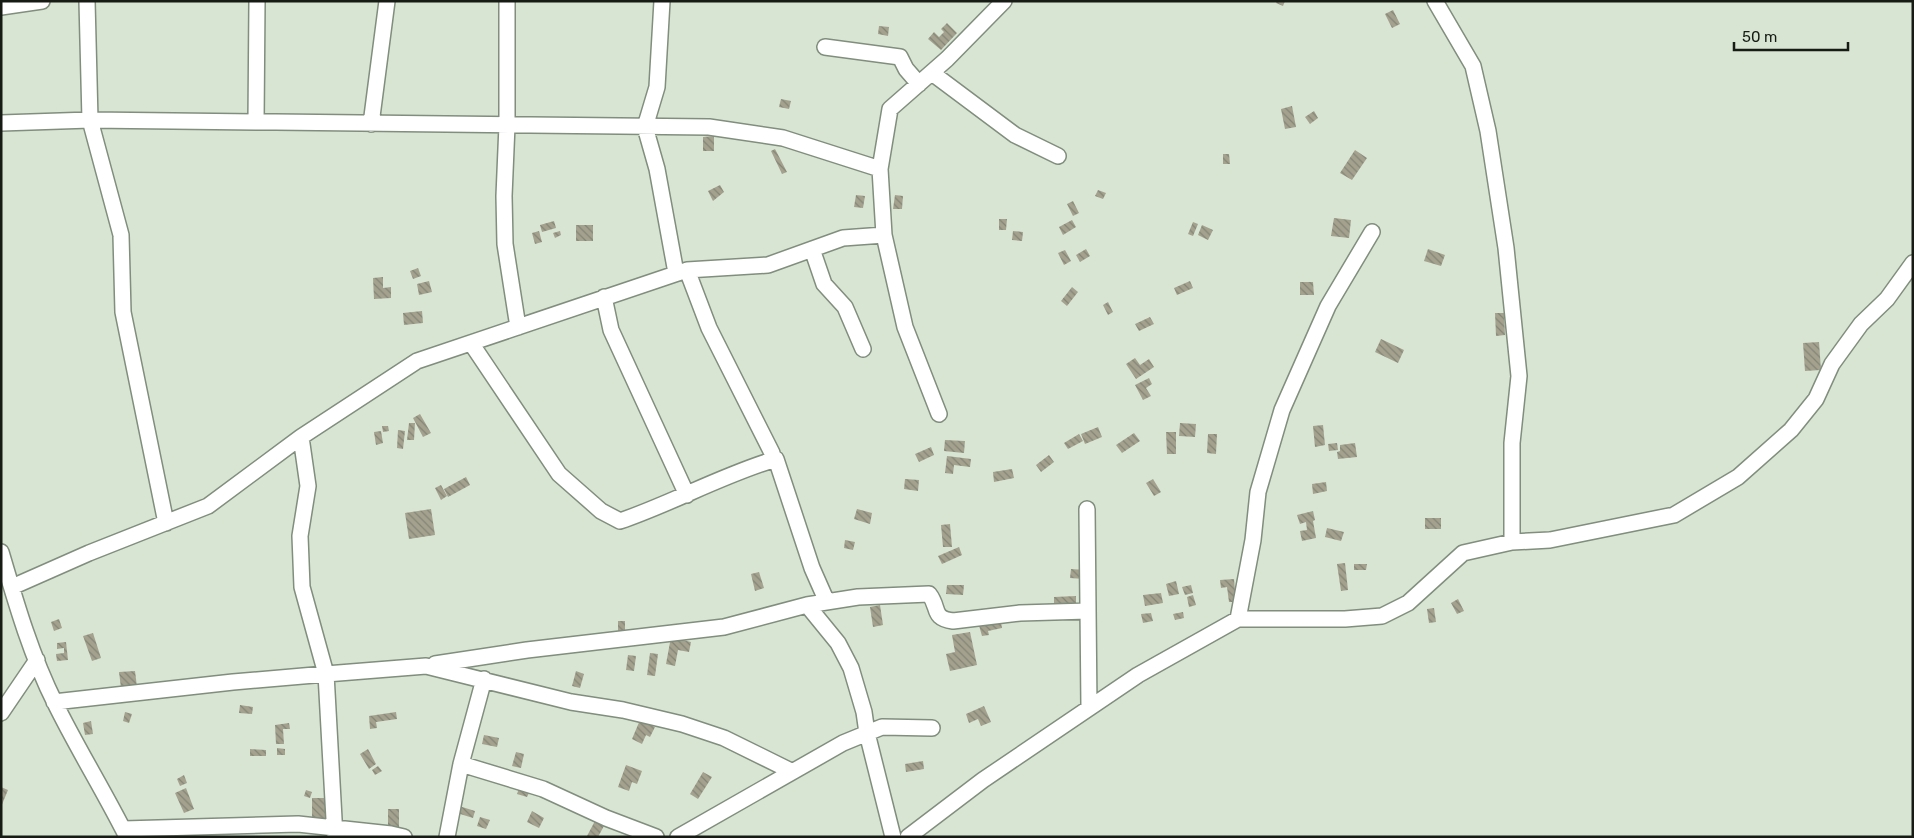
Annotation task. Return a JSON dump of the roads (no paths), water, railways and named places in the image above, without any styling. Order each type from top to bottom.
[{"type":"street","points":[[1,7],[42,1]]},
{"type":"street","points":[[87,1],[90,120],[121,235],[123,312],[166,523]]},
{"type":"street","points":[[256,122],[258,1]]},
{"type":"street","points":[[371,124],[388,1]]},
{"type":"street","points":[[507,1],[505,244],[518,327]]},
{"type":"street","points":[[662,1],[657,87],[645,127],[682,271],[772,453]]},
{"type":"street","points":[[939,414],[905,327],[884,235],[880,169],[890,109],[947,59],[1004,1]]},
{"type":"street","points":[[1435,1],[1473,66],[1488,131],[1506,248],[1519,376],[1512,443],[1512,542]]},
{"type":"street","points":[[825,47],[900,57],[906,69],[918,84]]},
{"type":"street","points":[[932,73],[1015,135],[1058,156]]},
{"type":"street","points":[[1,123],[90,120],[709,128],[783,138],[880,169]]},
{"type":"street","points":[[1238,620],[1253,540],[1258,492],[1282,410],[1328,306],[1372,232]]},
{"type":"street","points":[[12,587],[89,553],[208,506],[301,437],[417,361],[682,271],[768,264],[843,238],[884,235]]},
{"type":"street","points":[[812,249],[824,284],[845,308],[863,349]]},
{"type":"street","points":[[908,837],[983,780],[1138,675],[1238,620],[1344,619],[1382,616],[1408,603],[1463,553],[1512,542],[1550,540],[1674,515],[1738,477],[1790,430],[1816,398],[1832,364],[1861,324],[1887,299],[1913,263]]},
{"type":"street","points":[[604,297],[611,330],[687,495]]},
{"type":"street","points":[[471,343],[560,474],[601,511],[620,521],[687,495],[752,466],[776,459],[812,568],[827,602]]},
{"type":"street","points":[[301,437],[308,486],[300,536],[302,587],[326,674],[335,832]]},
{"type":"street","points":[[1087,510],[1089,708]]},
{"type":"street","points":[[1,552],[24,632],[54,702],[125,833],[298,824],[335,832],[391,834],[404,837]]},
{"type":"street","points":[[54,702],[232,682],[426,666],[527,650],[724,627],[808,605],[858,597],[929,594],[935,601],[938,616],[942,620],[953,621],[1020,613],[1088,611]]},
{"type":"street","points":[[808,605],[838,643],[851,668],[864,712],[867,733],[893,837]]},
{"type":"street","points":[[4,703],[36,660]]},
{"type":"street","points":[[426,666],[571,702],[622,710],[682,724],[724,738],[791,771]]},
{"type":"street","points":[[446,837],[460,764],[484,679]]},
{"type":"street","points":[[678,837],[843,743],[882,727],[932,728]]},
{"type":"street","points":[[460,764],[543,789],[606,818],[656,837]]}]
